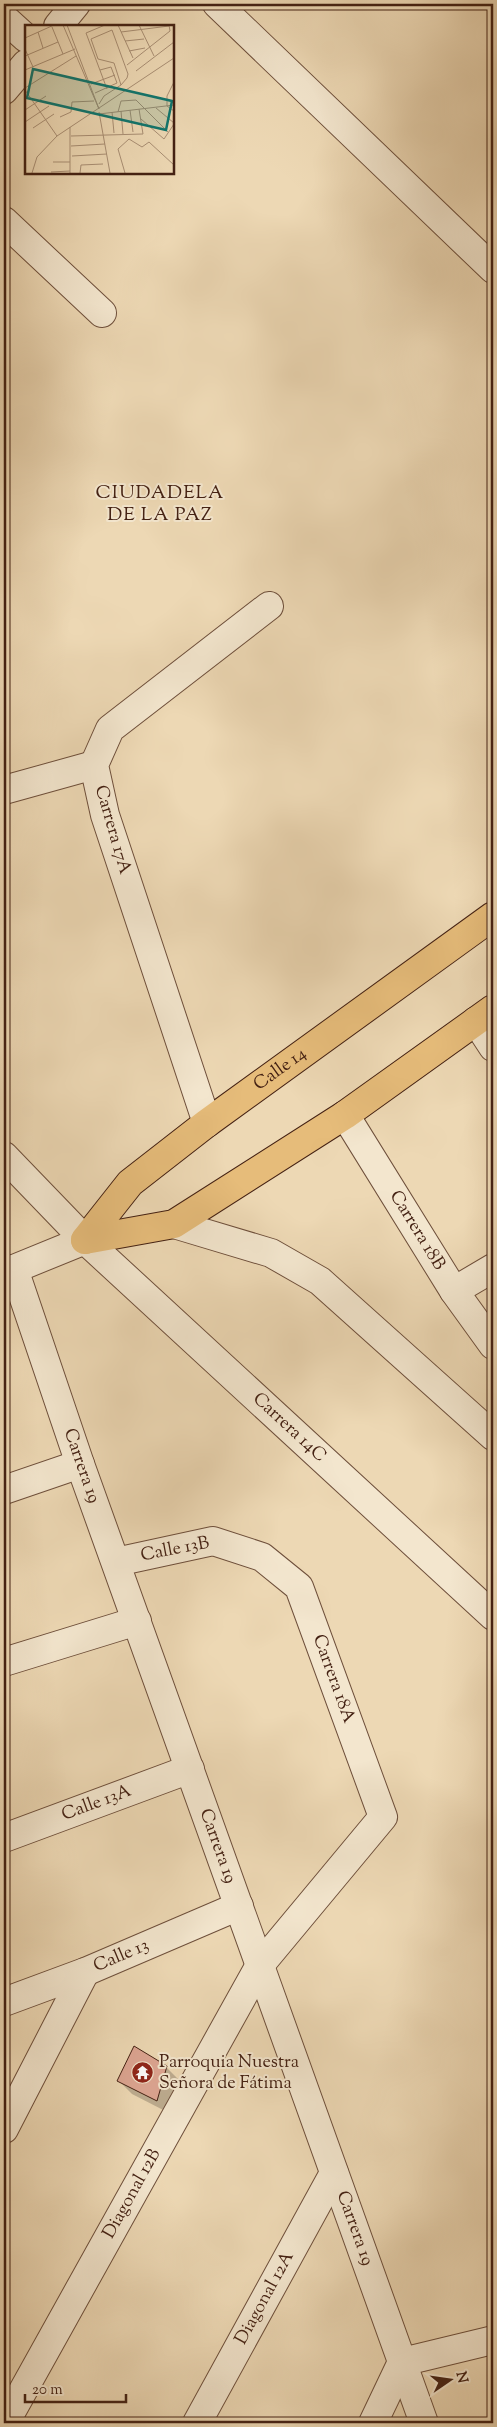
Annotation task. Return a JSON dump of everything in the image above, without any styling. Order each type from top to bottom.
[{"type":"main road","name":"Calle 14","points":[[85,1240],[130,1183],[207,1123],[493,916]]},
{"type":"main road","name":"Calle 14","points":[[85,1240],[174,1224],[345,1115],[485,1015]]},
{"type":"street","points":[[59,25],[76,4]]},
{"type":"street","points":[[218,4],[493,269]]},
{"type":"street","points":[[4,18],[25,37]]},
{"type":"street","points":[[4,90],[25,65]]},
{"type":"street","points":[[4,221],[102,313]]},
{"type":"street","name":"Carrera 17A","points":[[207,1123],[105,815],[94,765],[110,729],[269,606]]},
{"type":"street","points":[[4,790],[94,765]]},
{"type":"street","points":[[485,1015],[493,1048]]},
{"type":"street","name":"Carrera 18B","points":[[345,1115],[454,1291],[493,1344]]},
{"type":"street","name":"Carrera 14C","points":[[4,1156],[85,1240],[493,1616]]},
{"type":"street","points":[[174,1224],[271,1253],[320,1281],[493,1436]]},
{"type":"street","name":"Calle 14","points":[[9,1271],[85,1240]]},
{"type":"street","points":[[454,1291],[493,1268]]},
{"type":"street","name":"Carrera 19","points":[[9,1271],[116,1562],[424,2423]]},
{"type":"street","points":[[4,1490],[80,1464]]},
{"type":"street","name":"Calle 13B","points":[[116,1562],[214,1541],[262,1557]]},
{"type":"street","name":"Carrera 18A","points":[[260,1965],[383,1816],[299,1587],[262,1557]]},
{"type":"street","points":[[4,1662],[137,1621]]},
{"type":"street","name":"Calle 13A","points":[[4,1838],[190,1769]]},
{"type":"street","name":"Calle 13","points":[[4,2002],[85,1972],[239,1906]]},
{"type":"street","name":"Diagonal 12B","points":[[5,2423],[260,1965]]},
{"type":"street","points":[[4,2129],[85,1972]]},
{"type":"street","name":"Diagonal 12A","points":[[197,2423],[334,2173]]},
{"type":"street","points":[[373,2423],[402,2362],[493,2340]]},
{"type":"building","name":"Parroquia Nuestra Señora de Fátima","points":[[134,2046],[167,2066],[157,2101],[117,2081]]},
{"type":"place","name":"Parroquia Nuestra Señora de Fátima","points":[[143,2073]]},
{"type":"district","name":"CIUDADELA DE LA PAZ","points":[[160,504]]}]
